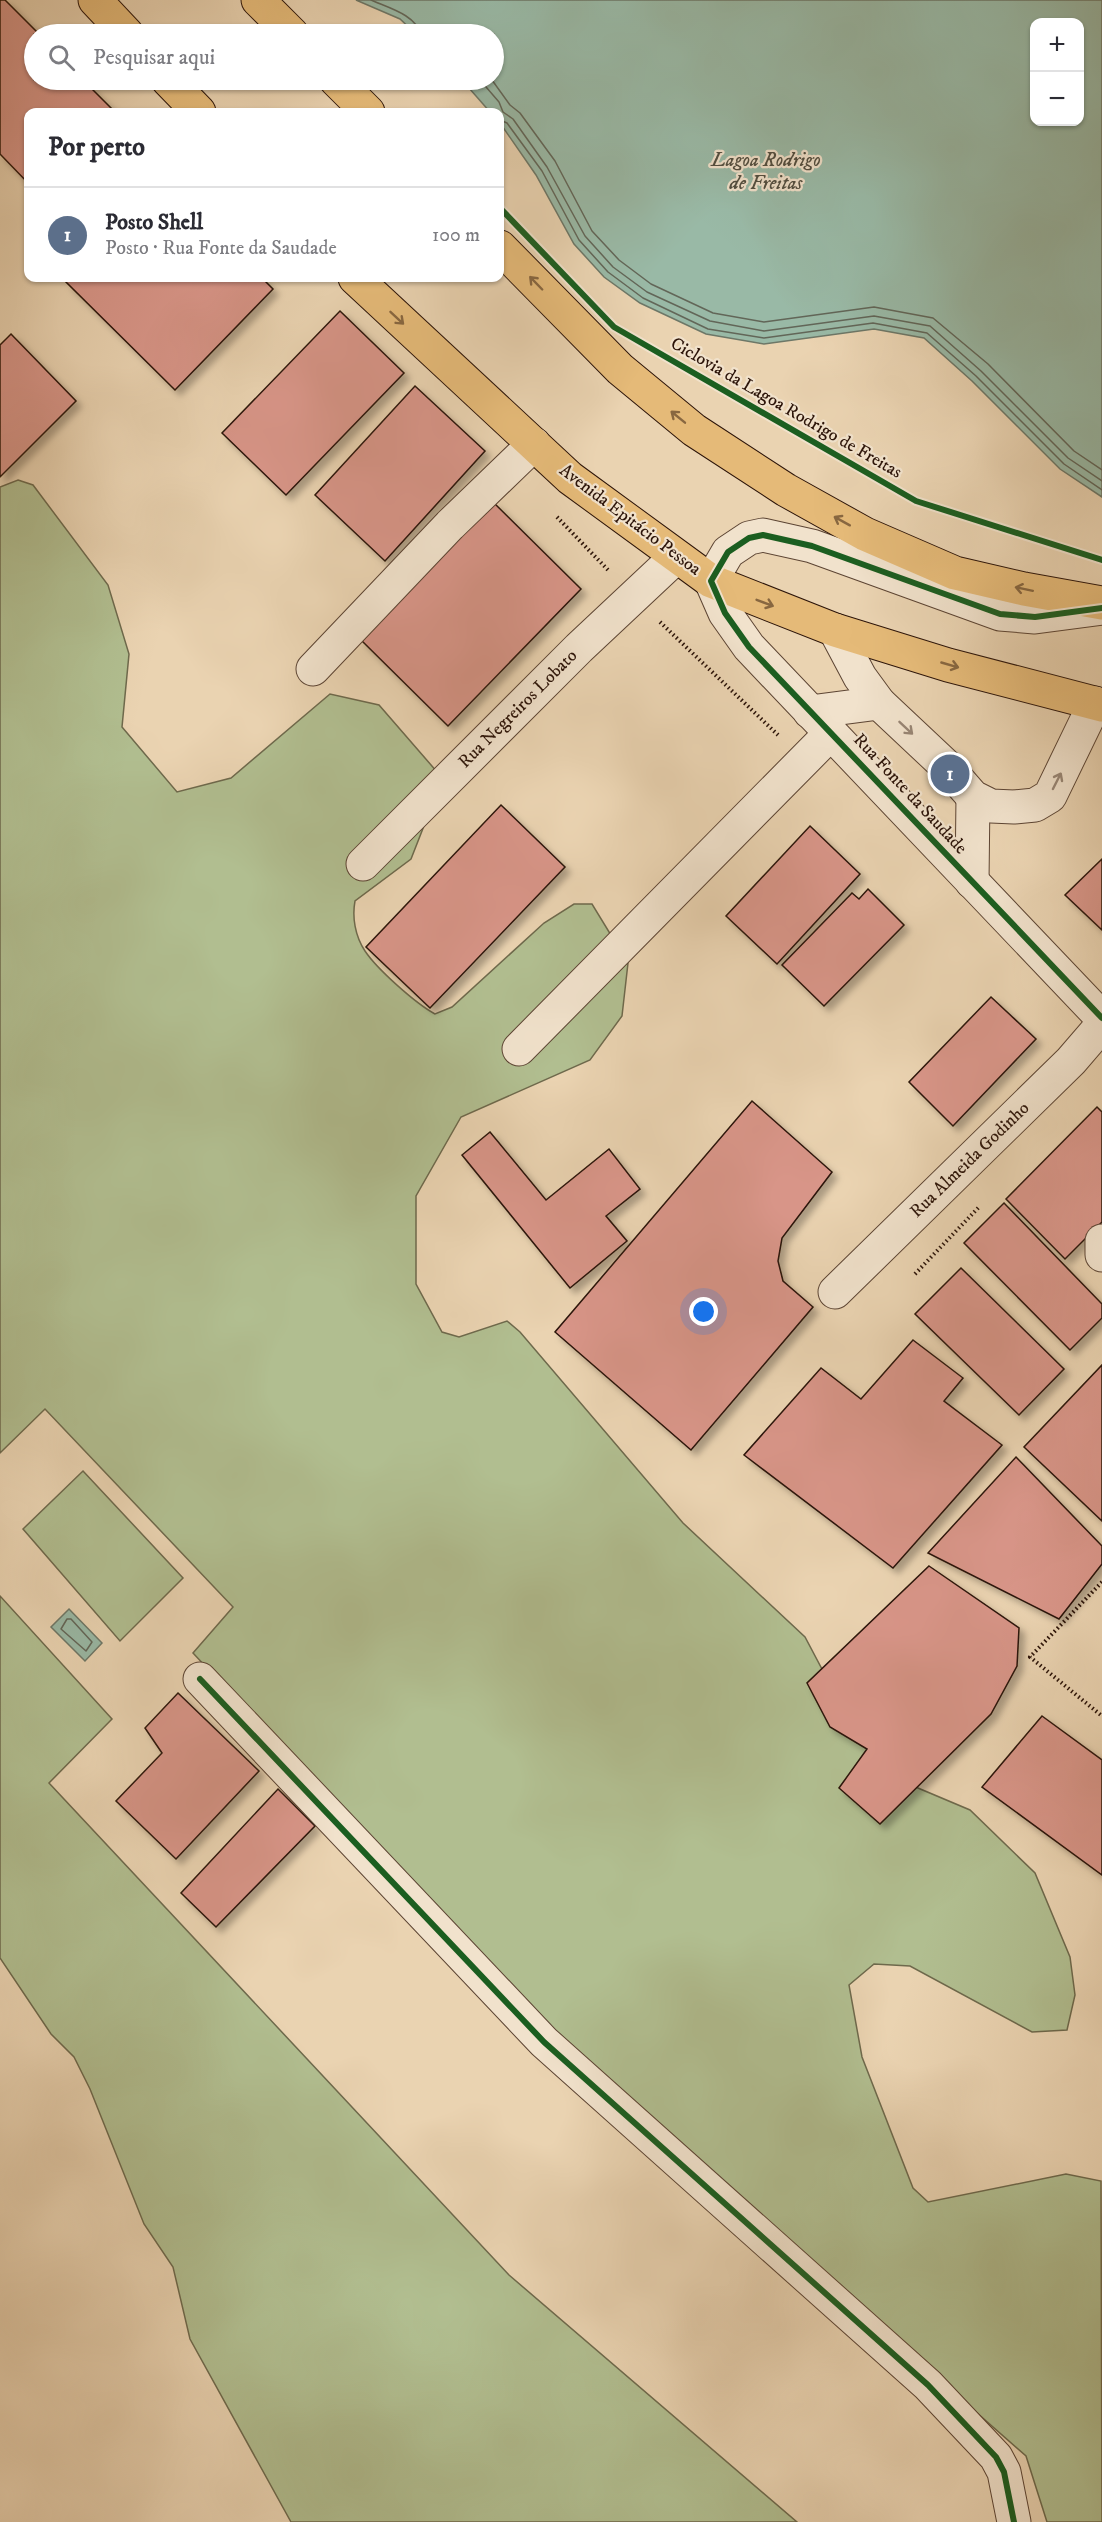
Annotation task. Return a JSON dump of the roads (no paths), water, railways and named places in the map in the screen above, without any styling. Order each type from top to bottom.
[{"type":"highway","points":[[95,0],[118,24]]},
{"type":"highway","points":[[258,0],[282,24]]},
{"type":"highway","points":[[178,90],[195,108]]},
{"type":"highway","points":[[346,90],[364,108]]},
{"type":"highway","points":[[504,250],[620,369],[694,430],[786,490],[865,534],[955,573],[1024,589],[1102,603]]},
{"type":"highway","name":"Avenida Epitácio Pessoa","points":[[359,282],[534,444],[595,497],[711,581],[835,630],[948,665],[1099,704]]},
{"type":"street","points":[[313,669],[450,525],[534,444]]},
{"type":"street","points":[[711,581],[728,552],[749,538],[763,535],[812,546],[1000,614],[1047,616],[1102,608]]},
{"type":"street","name":"Rua Negreiros Lobato","points":[[363,864],[579,648],[676,557]]},
{"type":"street","name":"Rua Fonte da Saudade","points":[[711,581],[725,613],[749,647],[1102,1018]]},
{"type":"street","points":[[835,630],[860,676],[879,703],[945,765],[974,797],[991,806],[1035,806],[1050,796],[1099,704]]},
{"type":"street","points":[[519,1049],[804,760],[821,722],[879,703]]},
{"type":"street","points":[[972,882],[974,797]]},
{"type":"street","name":"Rua Almeida Godinho","points":[[835,1292],[1071,1061],[1102,1025]]},
{"type":"street","points":[[1102,1240],[1102,1255]]},
{"type":"street","points":[[200,1679],[544,2042],[928,2385],[972,2430],[996,2457],[1004,2472],[1014,2522]]},
{"type":"water","name":"Lagoa Rodrigo de Freitas","points":[[356,0],[1102,0],[1102,497],[1060,469],[972,381],[924,338],[874,329],[764,344],[706,334],[640,303],[604,277],[574,244],[536,175],[504,129],[504,108],[486,108],[471,90],[504,90],[504,24],[405,24],[400,19]]},
{"type":"water","points":[[69,1609],[102,1643],[85,1661],[51,1627]]},
{"type":"place","name":"Posto Shell","points":[[950,774]]}]
